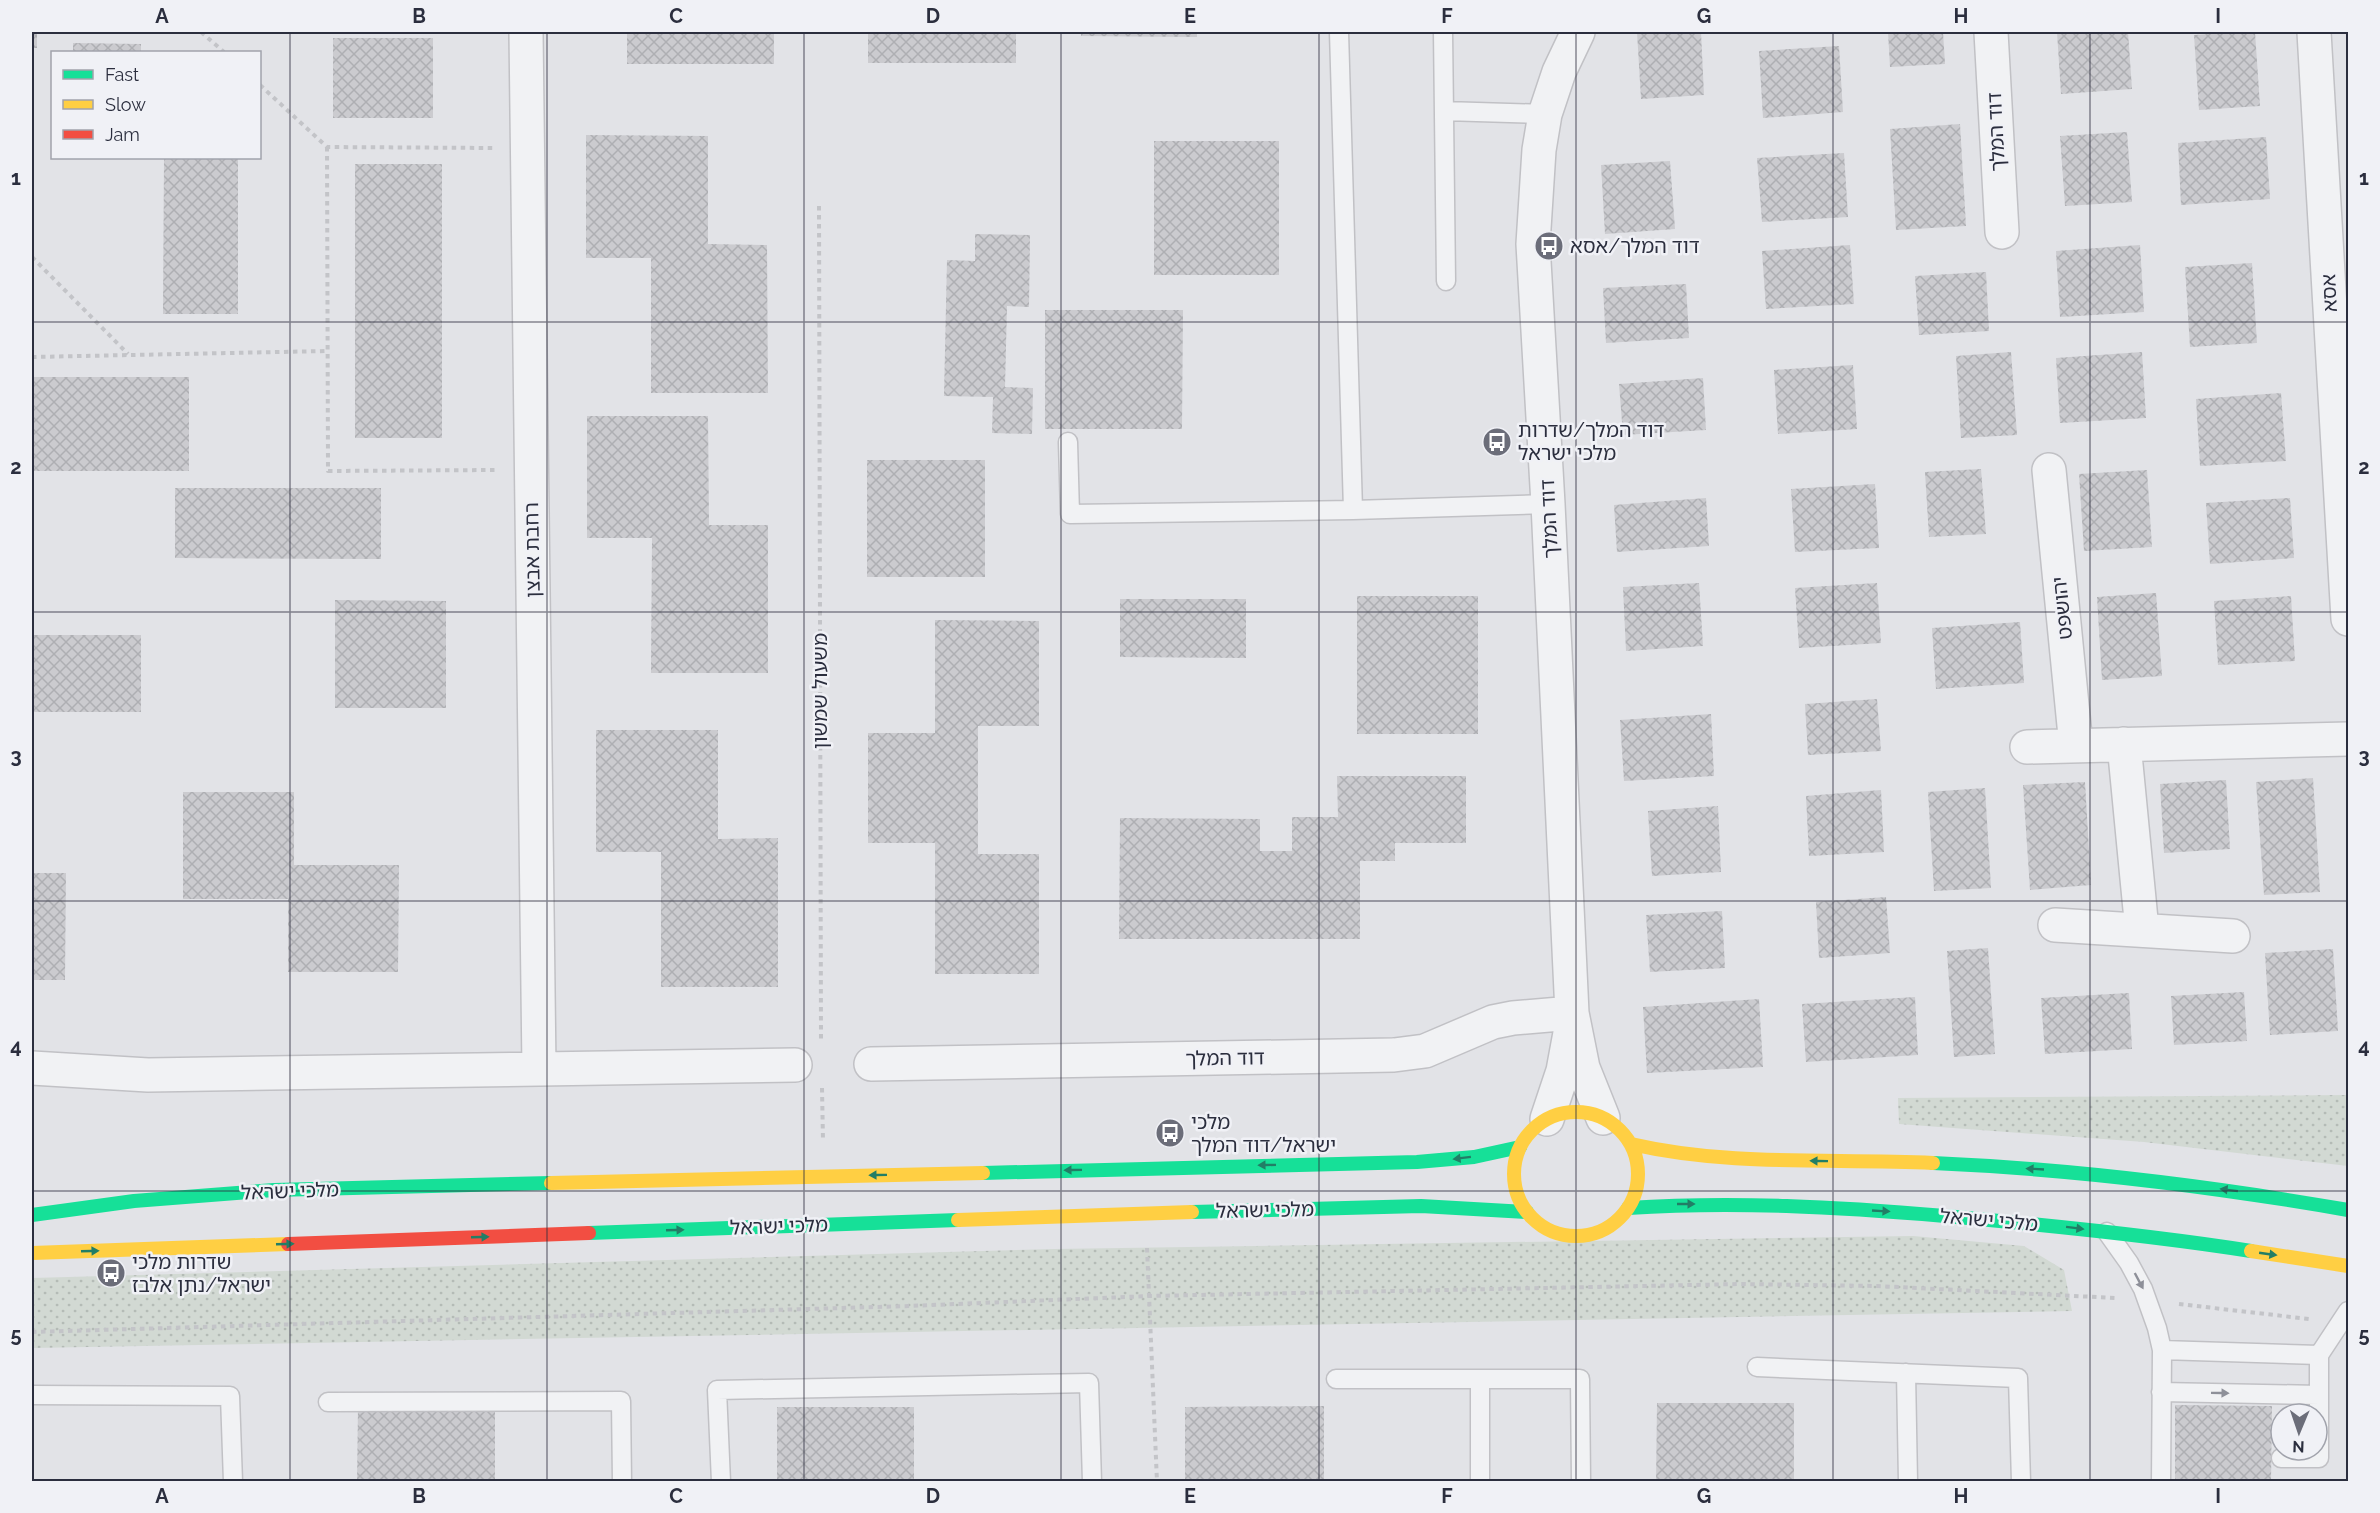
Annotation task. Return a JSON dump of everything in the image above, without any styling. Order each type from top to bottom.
[{"type":"street","name":"רחבת אבצן","points":[[526,32],[539,1069]]},
{"type":"street","name":"דוד המלך","points":[[1578,32],[1559,72],[1545,114],[1539,150],[1533,244],[1548,504],[1572,1013],[1583,1068],[1603,1118]]},
{"type":"street","name":"דוד המלך","points":[[1991,32],[2002,232]]},
{"type":"street","name":"אסא","points":[[2314,32],[2337,218],[2349,619]]},
{"type":"street","name":"יהושפט","points":[[2049,470],[2076,746]]},
{"type":"street","points":[[2027,747],[2349,739]]},
{"type":"street","points":[[2124,744],[2142,930]]},
{"type":"street","points":[[2055,925],[2233,936]]},
{"type":"street","name":"דוד המלך","points":[[871,1064],[1394,1055],[1425,1051],[1493,1022],[1572,1013]]},
{"type":"street","name":"דוד המלך","points":[[1547,1119],[1563,1071],[1572,1013]]},
{"type":"street","points":[[32,1068],[148,1076],[795,1065]]},
{"type":"street","points":[[1566,1112],[1585,1112],[1603,1118],[1619,1129],[1630,1144],[1637,1162],[1636,1190],[1628,1208],[1607,1227],[1580,1236],[1560,1234],[1542,1226],[1527,1212],[1517,1195],[1513,1166],[1520,1147],[1530,1131],[1547,1119],[1566,1112]]},
{"type":"street","points":[[1630,1144],[1669,1154],[1719,1159],[1911,1162],[2072,1171],[2256,1193],[2349,1210]]},
{"type":"street","name":"מלכי ישראל","points":[[32,1215],[134,1201],[274,1190],[1417,1162],[1474,1157],[1520,1147]]},
{"type":"street","name":"מלכי ישראל","points":[[1628,1208],[1688,1204],[1770,1205],[1888,1211],[2034,1223],[2349,1266]]},
{"type":"street","name":"מלכי ישראל","points":[[32,1253],[1146,1213],[1421,1206],[1527,1212]]},
{"type":"lane","points":[[1339,32],[1353,510]]},
{"type":"lane","points":[[1443,32],[1446,281]]},
{"type":"lane","points":[[1444,111],[1545,114]]},
{"type":"lane","points":[[1068,441],[1070,514],[1353,510],[1548,504]]},
{"type":"lane","points":[[2107,1232],[2129,1263],[2148,1300],[2162,1350],[2161,1392],[2166,1454],[2161,1482]]},
{"type":"lane","points":[[2319,1402],[2319,1355],[2344,1317]]},
{"type":"lane","points":[[2162,1350],[2319,1355]]},
{"type":"lane","points":[[1757,1367],[2018,1378],[2021,1482]]},
{"type":"lane","points":[[1906,1373],[1908,1482]]},
{"type":"lane","points":[[1336,1379],[1580,1379],[1581,1482]]},
{"type":"lane","points":[[1480,1379],[1480,1482]]},
{"type":"lane","points":[[720,1482],[717,1390],[1089,1383],[1092,1482]]},
{"type":"lane","points":[[2161,1392],[2319,1395]]},
{"type":"lane","points":[[32,1395],[230,1396],[233,1482]]},
{"type":"lane","points":[[328,1402],[621,1401],[622,1482]]},
{"type":"path","points":[[201,32],[223,51]]},
{"type":"path","points":[[261,86],[327,147],[527,149]]},
{"type":"path","points":[[327,147],[328,471],[531,470]]},
{"type":"path","name":"משעול שמשון","points":[[819,206],[821,1041]]},
{"type":"path","points":[[32,257],[129,355]]},
{"type":"path","points":[[32,357],[328,351]]},
{"type":"path","points":[[822,1087],[824,1176]]},
{"type":"path","points":[[1146,1213],[1157,1482]]},
{"type":"path","points":[[32,1332],[909,1306],[1149,1296],[1741,1284],[1889,1287],[2148,1300],[2344,1317]]},
{"type":"shaded area","points":[[2348,1095],[2348,1166],[2144,1142],[1899,1124],[1898,1098]]},
{"type":"shaded area","points":[[1913,1236],[2024,1246],[2064,1270],[2072,1311],[32,1348],[32,1278],[1054,1249]]},
{"type":"building","points":[[32,32],[37,32],[37,48],[32,48]]},
{"type":"building","points":[[627,32],[774,32],[774,64],[627,64]]},
{"type":"building","points":[[868,32],[1016,32],[1016,63],[868,63]]},
{"type":"building","points":[[1081,32],[1197,32],[1197,37],[1081,36]]},
{"type":"building","points":[[1637,32],[1701,32],[1704,95],[1641,99]]},
{"type":"building","points":[[1888,32],[1943,32],[1945,64],[1890,67]]},
{"type":"building","points":[[2057,32],[2128,32],[2132,89],[2061,94]]},
{"type":"building","points":[[2255,32],[2260,106],[2199,110],[2194,35]]},
{"type":"building","points":[[333,38],[433,38],[433,118],[333,118]]},
{"type":"building","points":[[73,43],[141,44],[141,51],[73,51]]},
{"type":"building","points":[[1839,46],[1843,112],[1763,118],[1759,51]]},
{"type":"building","points":[[1960,124],[1966,226],[1896,230],[1890,129]]},
{"type":"building","points":[[2127,132],[2132,202],[2065,206],[2060,136]]},
{"type":"building","points":[[586,135],[708,136],[708,244],[767,245],[768,393],[651,393],[651,258],[586,258]]},
{"type":"building","points":[[2266,137],[2270,199],[2181,205],[2178,143]]},
{"type":"building","points":[[1154,141],[1279,141],[1279,275],[1154,275]]},
{"type":"building","points":[[1844,153],[1848,217],[1762,222],[1757,158]]},
{"type":"building","points":[[164,159],[238,159],[238,314],[163,314]]},
{"type":"building","points":[[1670,161],[1675,229],[1605,234],[1601,165]]},
{"type":"building","points":[[355,164],[442,164],[442,438],[355,438]]},
{"type":"building","points":[[975,234],[1030,235],[1029,307],[1007,306],[1005,387],[1033,388],[1032,434],[992,433],[993,397],[944,396],[947,260],[975,261]]},
{"type":"building","points":[[1850,245],[1854,304],[1766,309],[1762,251]]},
{"type":"building","points":[[2140,245],[2144,312],[2060,317],[2056,251]]},
{"type":"building","points":[[2252,263],[2257,343],[2190,347],[2185,267]]},
{"type":"building","points":[[1986,272],[1989,331],[1919,335],[1915,276]]},
{"type":"building","points":[[1686,284],[1689,338],[1606,343],[1603,288]]},
{"type":"building","points":[[1045,310],[1183,310],[1182,429],[1045,429]]},
{"type":"building","points":[[2011,352],[2017,435],[1961,438],[1956,356]]},
{"type":"building","points":[[2142,352],[2146,418],[2060,423],[2056,358]]},
{"type":"building","points":[[1853,365],[1857,429],[1778,434],[1774,370]]},
{"type":"building","points":[[32,377],[189,377],[189,471],[32,471]]},
{"type":"building","points":[[1703,378],[1706,430],[1623,435],[1619,384]]},
{"type":"building","points":[[2281,393],[2286,461],[2200,466],[2196,399]]},
{"type":"building","points":[[587,416],[708,416],[709,525],[768,525],[768,673],[651,673],[652,538],[587,538]]},
{"type":"building","points":[[867,460],[985,460],[985,577],[867,577]]},
{"type":"building","points":[[1981,469],[1986,534],[1929,537],[1925,472]]},
{"type":"building","points":[[2147,470],[2152,547],[2084,551],[2079,474]]},
{"type":"building","points":[[1875,484],[1879,548],[1795,552],[1791,489]]},
{"type":"building","points":[[175,488],[381,488],[381,559],[175,558]]},
{"type":"building","points":[[1706,498],[1709,546],[1617,552],[1614,505]]},
{"type":"building","points":[[2290,498],[2294,558],[2210,564],[2206,503]]},
{"type":"building","points":[[1699,583],[1703,646],[1626,651],[1623,587]]},
{"type":"building","points":[[1877,583],[1881,643],[1799,648],[1795,588]]},
{"type":"building","points":[[2156,593],[2162,676],[2102,680],[2097,597]]},
{"type":"building","points":[[1357,596],[1478,596],[1478,734],[1357,734]]},
{"type":"building","points":[[2291,596],[2295,661],[2218,665],[2214,601]]},
{"type":"building","points":[[1120,599],[1246,599],[1246,658],[1120,657]]},
{"type":"building","points":[[335,600],[446,601],[446,708],[335,708]]},
{"type":"building","points":[[935,620],[1039,621],[1039,726],[978,726],[978,854],[1039,854],[1039,974],[935,974],[935,843],[868,843],[868,733],[935,733]]},
{"type":"building","points":[[2020,622],[2024,683],[1936,689],[1932,628]]},
{"type":"building","points":[[32,635],[141,635],[141,712],[32,712]]},
{"type":"building","points":[[1877,699],[1881,751],[1808,755],[1805,704]]},
{"type":"building","points":[[1711,714],[1714,776],[1624,781],[1620,720]]},
{"type":"building","points":[[596,730],[718,730],[718,839],[778,838],[778,987],[661,987],[661,852],[596,852]]},
{"type":"building","points":[[1337,776],[1466,776],[1466,843],[1395,843],[1395,861],[1360,861],[1360,939],[1119,939],[1120,818],[1260,819],[1260,851],[1292,851],[1292,817],[1338,817]]},
{"type":"building","points":[[2313,778],[2320,892],[2264,895],[2256,782]]},
{"type":"building","points":[[2226,780],[2230,849],[2164,853],[2160,784]]},
{"type":"building","points":[[2085,782],[2091,885],[2030,890],[2023,785]]},
{"type":"building","points":[[1985,788],[1991,888],[1934,891],[1928,792]]},
{"type":"building","points":[[1881,790],[1884,852],[1809,856],[1806,796]]},
{"type":"building","points":[[183,792],[294,792],[294,865],[399,865],[398,972],[288,972],[288,899],[183,899]]},
{"type":"building","points":[[1718,806],[1721,872],[1652,876],[1648,811]]},
{"type":"building","points":[[32,873],[66,873],[65,980],[32,980]]},
{"type":"building","points":[[1886,897],[1890,953],[1819,958],[1816,902]]},
{"type":"building","points":[[1722,911],[1725,968],[1650,972],[1646,915]]},
{"type":"building","points":[[1988,948],[1995,1054],[1954,1057],[1947,951]]},
{"type":"building","points":[[2333,949],[2338,1031],[2270,1035],[2265,953]]},
{"type":"building","points":[[2244,992],[2247,1041],[2174,1045],[2171,996]]},
{"type":"building","points":[[2129,993],[2132,1049],[2045,1054],[2041,998]]},
{"type":"building","points":[[1915,997],[1918,1055],[1806,1062],[1802,1004]]},
{"type":"building","points":[[1759,999],[1763,1067],[1647,1073],[1643,1007]]},
{"type":"building","points":[[1657,1403],[1794,1403],[1794,1482],[1656,1482]]},
{"type":"building","points":[[2175,1405],[2269,1406],[2271,1482],[2175,1482]]},
{"type":"building","points":[[358,1406],[495,1407],[495,1482],[357,1482]]},
{"type":"building","points":[[1324,1406],[1324,1482],[1185,1482],[1185,1407]]},
{"type":"building","points":[[777,1407],[914,1407],[914,1482],[777,1482]]},
{"type":"traffic: fast","points":[[983,1173],[1417,1162],[1474,1157],[1520,1147]]},
{"type":"traffic: fast","points":[[1933,1163],[2141,1180],[2244,1193],[2348,1210]]},
{"type":"traffic: fast","points":[[32,1215],[134,1201],[274,1190],[551,1183]]},
{"type":"traffic: fast","points":[[1628,1208],[1747,1205],[1866,1210],[2098,1231],[2251,1251]]},
{"type":"traffic: fast","points":[[1192,1212],[1421,1206],[1527,1212]]},
{"type":"traffic: fast","points":[[589,1233],[958,1220]]},
{"type":"traffic: slow","points":[[1576,1112],[1600,1117],[1611,1122],[1620,1130],[1628,1139],[1633,1150],[1638,1174],[1633,1198],[1628,1209],[1620,1218],[1611,1226],[1600,1231],[1576,1236],[1552,1231],[1541,1226],[1532,1218],[1524,1209],[1519,1198],[1514,1174],[1519,1150],[1524,1139],[1532,1130],[1541,1122],[1552,1117],[1576,1112]]},
{"type":"traffic: slow","points":[[1631,1144],[1706,1156],[1744,1159],[1933,1163]]},
{"type":"traffic: slow","points":[[551,1183],[983,1173]]},
{"type":"traffic: slow","points":[[958,1220],[1192,1212]]},
{"type":"traffic: slow","points":[[32,1253],[288,1244]]},
{"type":"traffic: slow","points":[[2251,1251],[2348,1266]]},
{"type":"traffic: jam","points":[[288,1244],[589,1233]]},
{"type":"place","name":"דוד המלך/אסא","points":[[1549,246]]},
{"type":"place","name":"דוד המלך/שדרות מלכי ישראל","points":[[1497,442]]},
{"type":"place","name":"מלכי ישראל/דוד המלך","points":[[1170,1133]]},
{"type":"place","name":"שדרות מלכי ישראל/נתן אלבז","points":[[111,1273]]}]
